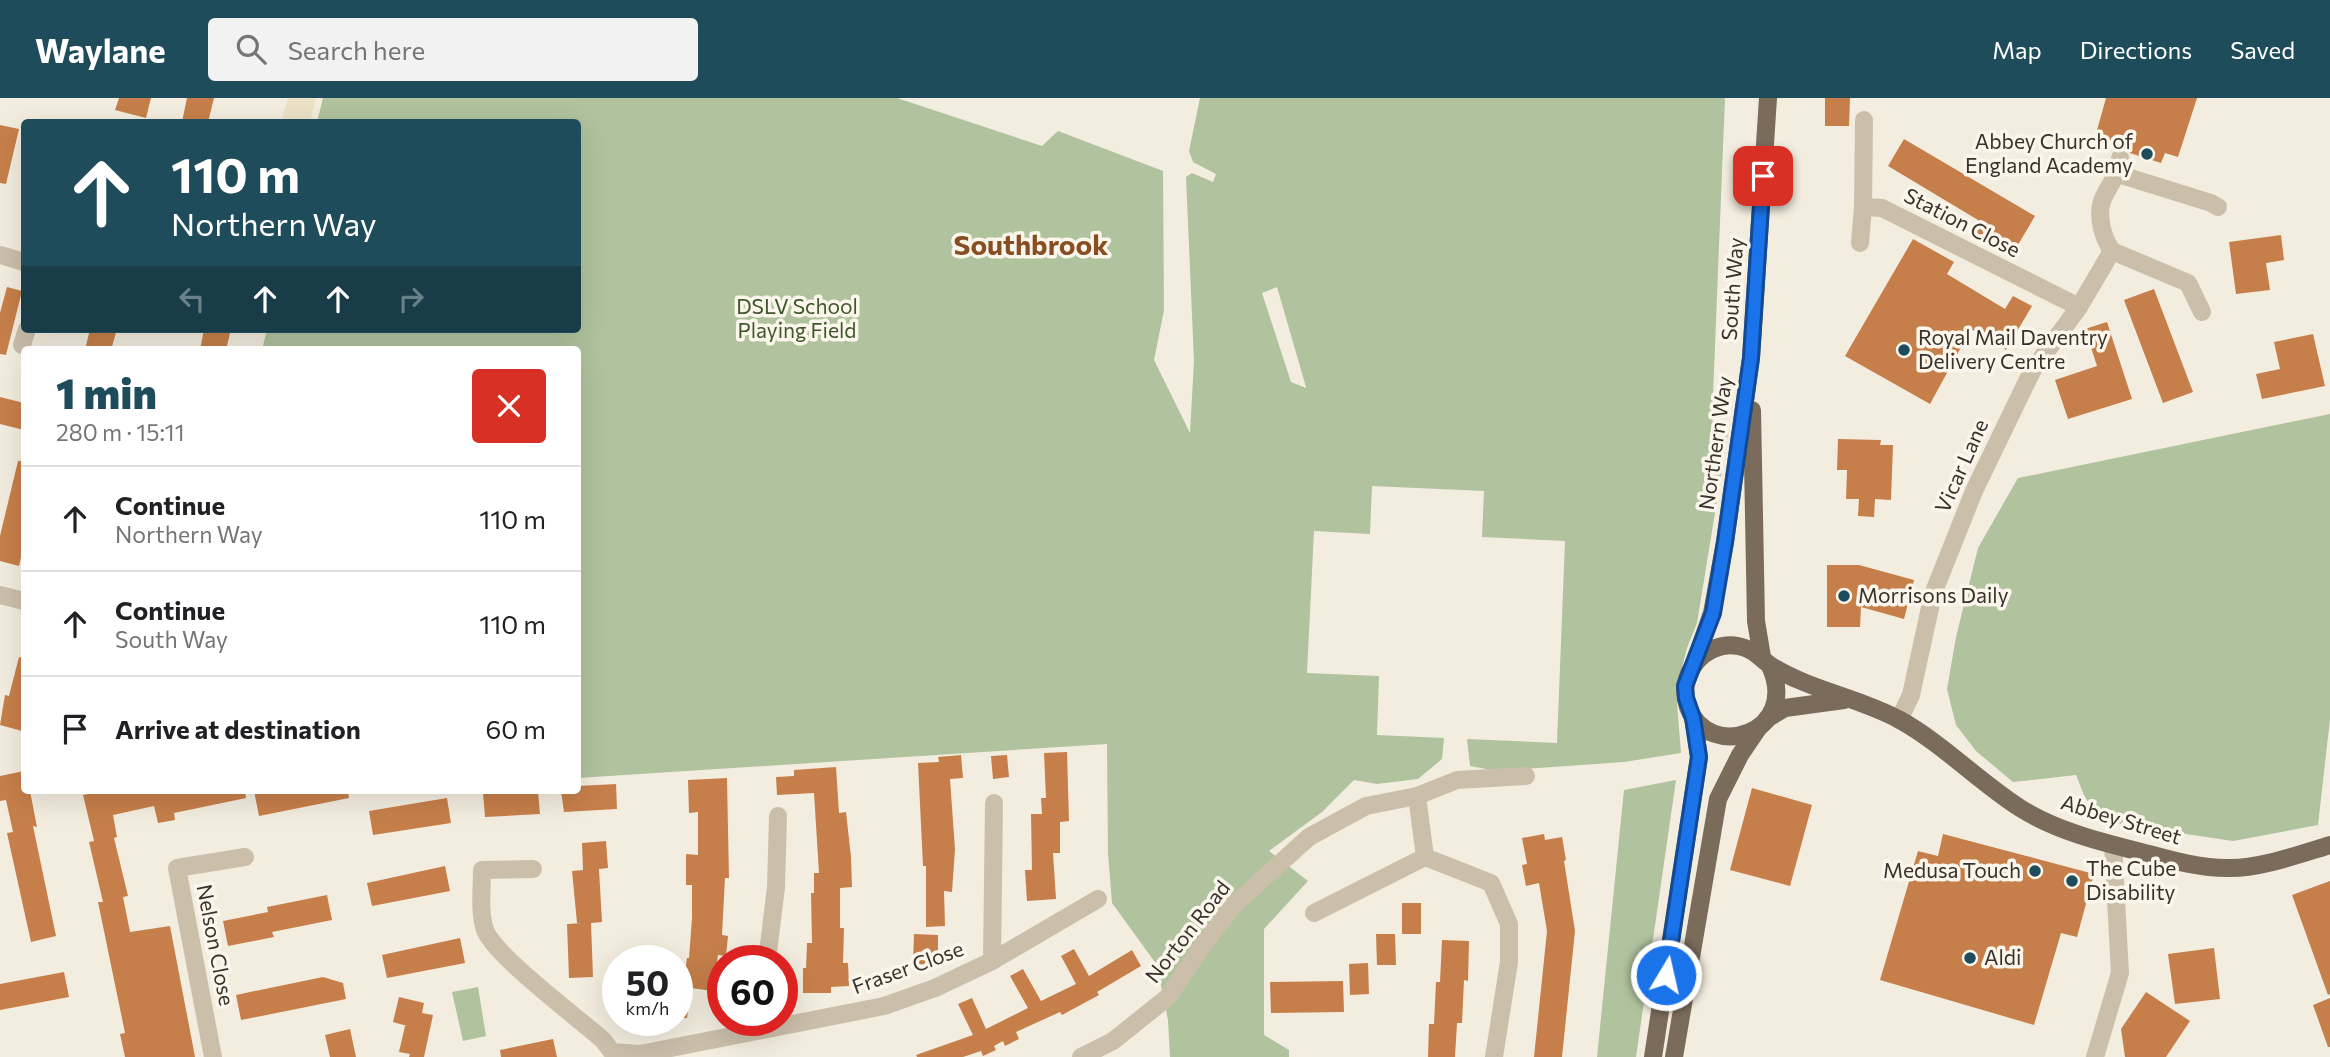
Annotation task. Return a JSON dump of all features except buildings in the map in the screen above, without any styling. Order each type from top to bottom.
[{"type":"main road","name":"South Way","points":[[1751,358],[1768,98]]},
{"type":"main road","name":"Northern Way","points":[[1751,358],[1756,621],[1766,661]]},
{"type":"main road","name":"Northern Way","points":[[1695,662],[1713,613],[1751,358]]},
{"type":"main road","points":[[1653,1057],[1699,757],[1685,686],[1695,662],[1705,653],[1718,646],[1735,645],[1750,649],[1766,661],[1776,679],[1777,695],[1773,710],[1740,755],[1718,799],[1674,1057]]},
{"type":"main road","name":"Abbey Street","points":[[1766,661],[1848,700],[1869,705],[1899,720],[1933,741],[1965,769],[2021,809],[2052,824],[2113,845],[2190,864],[2229,869],[2284,859],[2330,845]]},
{"type":"main road","name":"Abbey Street","points":[[1763,723],[1785,708],[1848,700]]},
{"type":"main road","points":[[1693,718],[1704,728],[1719,735],[1733,737],[1747,734],[1763,723]]},
{"type":"street","points":[[1860,243],[1864,120]]},
{"type":"street","points":[[2202,312],[2188,283],[2112,251],[2103,239],[2101,203],[2119,166],[2218,207]]},
{"type":"street","name":"Station Close","points":[[1863,207],[1882,208],[2079,307]]},
{"type":"street","name":"Vicar Lane","points":[[1899,720],[1911,695],[1933,594],[1974,491],[2032,371],[2079,307],[2112,251]]},
{"type":"street","points":[[0,255],[21,261]]},
{"type":"street","points":[[0,595],[21,600]]},
{"type":"street","name":"Norton Road","points":[[1080,1057],[1112,1041],[1168,997],[1234,905],[1310,836],[1366,806],[1417,796],[1457,780],[1526,776]]},
{"type":"street","points":[[1417,796],[1425,857]]},
{"type":"street","name":"Fraser Close","points":[[992,961],[995,803]]},
{"type":"street","points":[[769,945],[776,887],[778,816]]},
{"type":"street","points":[[2095,1057],[2120,973],[2113,845]]},
{"type":"street","name":"Nelson Close","points":[[213,1057],[177,867],[245,857]]},
{"type":"street","points":[[1314,913],[1425,857],[1491,883],[1509,924],[1509,962],[1494,1057]]},
{"type":"street","name":"Fraser Close","points":[[533,869],[482,870],[482,914],[486,931],[502,953],[603,1040],[612,1055],[640,1054],[715,1036]]},
{"type":"street","name":"Fraser Close","points":[[798,1020],[884,1006],[935,988],[992,961],[1098,899]]},
{"type":"green space","name":"DSLV School Playing Field","points":[[323,98],[897,98],[1042,146],[1058,131],[1163,171],[1164,310],[1154,360],[1190,433],[1194,361],[1186,177],[1192,173],[1213,182],[1216,174],[1193,162],[1189,151],[1200,98],[1725,98],[1712,420],[1728,433],[1697,623],[1687,648],[1676,691],[1681,753],[1624,762],[1497,771],[1470,766],[1467,739],[1557,743],[1565,541],[1482,537],[1484,491],[1372,486],[1370,534],[1314,531],[1307,673],[1379,676],[1377,735],[1444,738],[1442,759],[1418,779],[1377,784],[1354,780],[1322,812],[1269,851],[1308,881],[1264,929],[1264,1035],[1289,1050],[1289,1057],[1170,1057],[1168,1020],[1157,965],[1112,903],[1108,853],[1107,744],[581,778],[581,346],[263,346],[266,333],[581,333],[581,119],[318,119]],"holes":[[[1277,287],[1306,388],[1291,382],[1262,293]]]},
{"type":"green space","points":[[2330,414],[2330,719],[2318,825],[2233,841],[2099,821],[2076,775],[2013,782],[1976,751],[1956,725],[1947,689],[1956,637],[1978,548],[2018,478]]},
{"type":"green space","points":[[1676,780],[1636,1057],[1597,1057],[1624,790]]},
{"type":"green space","points":[[478,987],[486,1036],[463,1041],[452,992]]},
{"type":"shaded area","points":[[288,98],[316,98],[311,119],[282,119]]},
{"type":"place","name":"Abbey Church of England Academy","points":[[2147,154]]},
{"type":"place","name":"Royal Mail Daventry Delivery Centre","points":[[1904,350]]},
{"type":"place","name":"Morrisons Daily","points":[[1844,596]]},
{"type":"place","name":"Medusa Touch","points":[[2035,871]]},
{"type":"place","name":"The Cube Disability","points":[[2072,881]]},
{"type":"place","name":"Aldi","points":[[1970,958]]},
{"type":"district","name":"Southbrook","points":[[1031,245]]},
{"type":"route","points":[[1666,975],[1699,757],[1685,686],[1713,613],[1725,542],[1751,358],[1763,176]]}]
